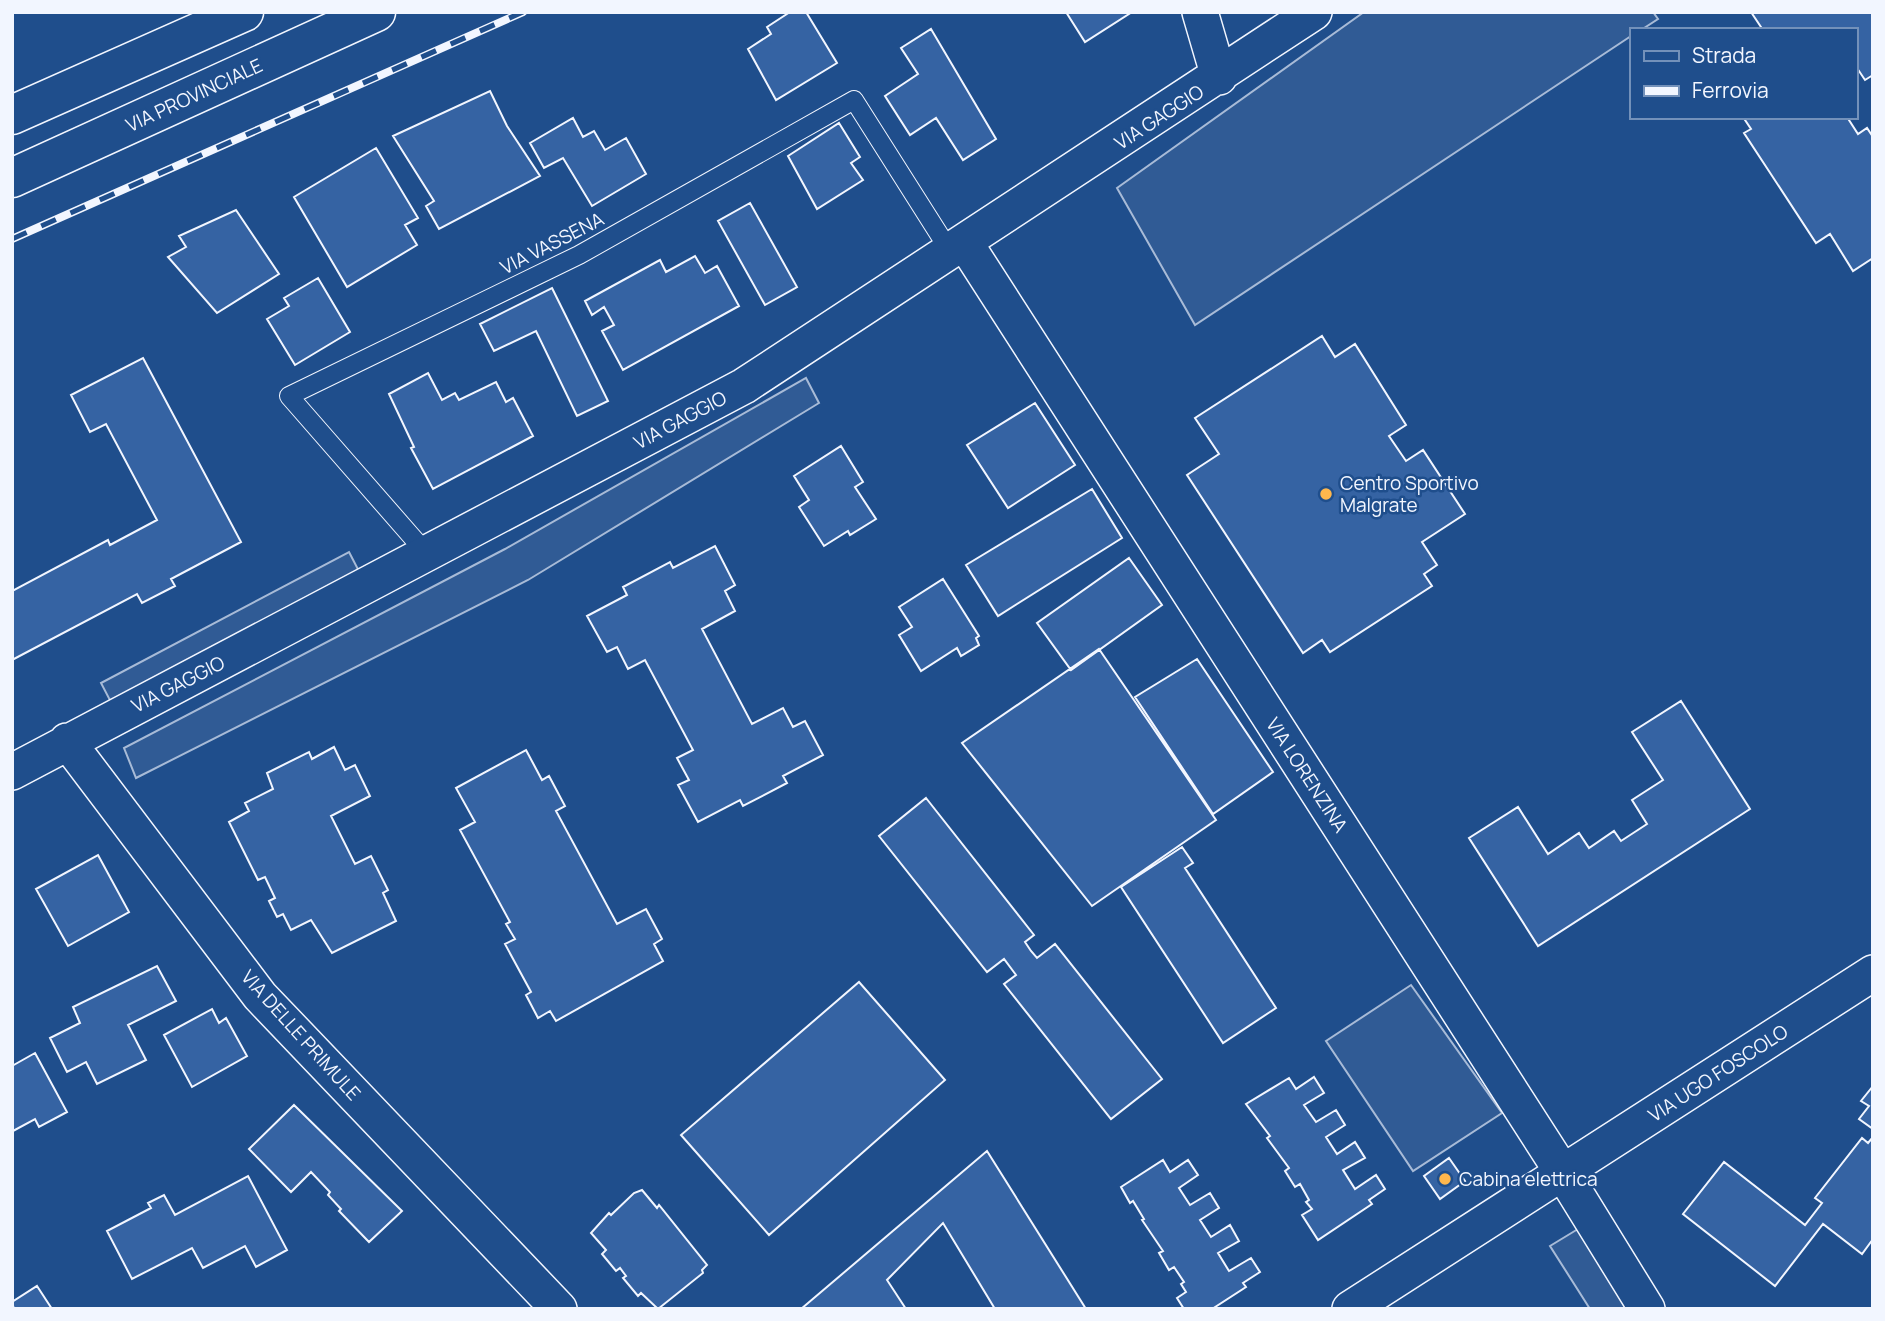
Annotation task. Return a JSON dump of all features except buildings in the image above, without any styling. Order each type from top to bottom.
[{"type":"main road","points":[[12,116],[244,12]]},
{"type":"main road","name":"VIA PROVINCIALE","points":[[12,178],[376,12]]},
{"type":"street","points":[[1200,12],[1219,78]]},
{"type":"street","name":"VIA GAGGIO","points":[[12,772],[744,386],[1219,78],[1314,12]]},
{"type":"street","name":"VIA LORENZINA","points":[[958,248],[1563,1173],[1647,1309]]},
{"type":"street","name":"VIA DELLE PRIMULE","points":[[67,741],[260,996],[559,1309]]},
{"type":"street","name":"VIA UGO FOSCOLO","points":[[1349,1309],[1873,973]]},
{"type":"lane","name":"VIA VASSENA","points":[[427,554],[289,396],[579,254],[854,100],[958,248]]},
{"type":"shaded area","points":[[1364,12],[1653,12],[1658,19],[1644,28],[1630,28],[1630,37],[1195,325],[1117,188]]},
{"type":"shaded area","points":[[806,378],[819,403],[528,580],[136,778],[124,748],[505,549]]},
{"type":"shaded area","points":[[349,552],[362,577],[114,708],[101,683]]},
{"type":"shaded area","points":[[1411,985],[1502,1113],[1413,1171],[1326,1041]]},
{"type":"shaded area","points":[[1578,1229],[1629,1309],[1590,1309],[1550,1246]]},
{"type":"railway","points":[[12,239],[523,12]]},
{"type":"place","name":"Centro Sportivo Malgrate","points":[[1326,494]]},
{"type":"place","name":"Cabina elettrica","points":[[1445,1179]]}]
